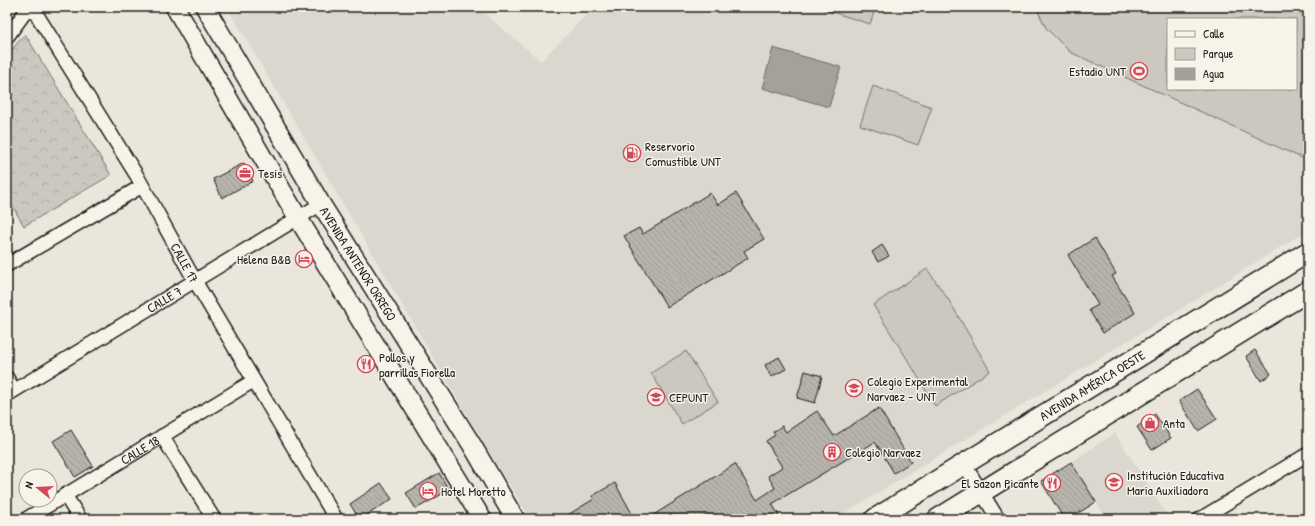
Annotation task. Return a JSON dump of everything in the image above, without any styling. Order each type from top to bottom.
[{"type":"main road","name":"AVENIDA AMÉRICA OESTE","points":[[875,519],[1308,252]]},
{"type":"main road","points":[[938,519],[1308,291]]},
{"type":"street","points":[[7,36],[29,7]]},
{"type":"street","name":"CALLE 17","points":[[32,7],[142,186],[253,381],[336,519]]},
{"type":"street","name":"AVENIDA ANTENOR ORREGO","points":[[175,7],[298,218],[482,519]]},
{"type":"street","name":"AVENIDA ANTENOR ORREGO","points":[[204,7],[321,204],[516,519]]},
{"type":"street","points":[[7,265],[142,186]]},
{"type":"street","name":"CALLE 7","points":[[11,392],[321,204]]},
{"type":"street","points":[[7,378],[11,392]]},
{"type":"street","name":"CALLE 18","points":[[26,519],[253,381]]},
{"type":"street","points":[[162,436],[214,519]]},
{"type":"street","points":[[1200,519],[1308,454]]},
{"type":"street","points":[[964,464],[998,519]]},
{"type":"street","points":[[65,495],[80,519]]},
{"type":"shaded area","points":[[227,7],[477,7],[541,61],[594,7],[1308,7],[1308,230],[835,519],[531,519],[492,457]]},
{"type":"shaded area","name":"Institución Educativa Maria Auxiliadora","points":[[1115,433],[1167,515],[1161,519],[1107,519],[1071,462]]},
{"type":"green space","points":[[816,7],[876,7],[870,24]]},
{"type":"green space","name":"Estadio UNT","points":[[1036,7],[1308,7],[1308,159],[1304,159],[1070,52],[1046,28]]},
{"type":"green space","points":[[25,34],[111,175],[24,226],[7,197],[7,55]]},
{"type":"green space","points":[[873,86],[932,107],[918,145],[860,125]]},
{"type":"green space","points":[[927,269],[950,302],[990,371],[935,406],[873,305]]},
{"type":"green space","points":[[686,351],[718,402],[682,424],[651,373]]},
{"type":"water","points":[[773,48],[841,67],[829,107],[762,88]]},
{"type":"building","points":[[244,163],[253,181],[222,198],[213,179]]},
{"type":"building","points":[[710,193],[718,205],[736,193],[764,239],[744,251],[748,258],[667,307],[624,236],[639,228],[643,234]]},
{"type":"building","points":[[1095,238],[1116,274],[1112,276],[1135,313],[1103,333],[1089,310],[1098,305],[1068,255]]},
{"type":"building","points":[[882,245],[889,256],[878,262],[872,252]]},
{"type":"building","points":[[1255,350],[1271,374],[1261,381],[1246,356]]},
{"type":"building","points":[[779,357],[786,369],[771,377],[765,365]]},
{"type":"building","points":[[805,371],[822,376],[815,403],[797,398]]},
{"type":"building","points":[[1197,389],[1217,419],[1198,431],[1179,401]]},
{"type":"building","points":[[879,408],[911,462],[894,473],[875,442],[772,504],[779,515],[773,519],[647,519],[735,464],[757,500],[775,488],[768,476],[782,467],[766,441],[775,435],[773,432],[782,426],[786,432],[817,411],[834,436]]},
{"type":"building","points":[[1155,414],[1171,438],[1152,450],[1137,427]]},
{"type":"building","points":[[71,430],[93,466],[75,477],[53,441]]},
{"type":"building","points":[[1071,462],[1096,502],[1069,519],[1064,519],[1041,481]]},
{"type":"building","name":"Hotel Moretto","points":[[439,473],[449,490],[416,509],[406,493]]},
{"type":"building","points":[[381,483],[392,499],[359,519],[350,504]]},
{"type":"building","points":[[615,483],[635,519],[561,519],[594,499],[592,496]]},
{"type":"place","name":"Estadio UNT","points":[[1139,71]]},
{"type":"place","name":"Reservorio Comustible UNT","points":[[632,153]]},
{"type":"place","name":"Tesis","points":[[245,173]]},
{"type":"place","name":"Helena B&B","points":[[304,259]]},
{"type":"place","name":"Pollos y parrillas Fiorella","points":[[366,364]]},
{"type":"place","name":"Colegio Experimental Narvaez - UNT","points":[[854,388]]},
{"type":"place","name":"CEPUNT","points":[[656,397]]},
{"type":"place","name":"Anta","points":[[1150,423]]},
{"type":"place","name":"Colegio Narvaez","points":[[832,452]]},
{"type":"place","name":"Institución Educativa Maria Auxiliadora","points":[[1114,482]]},
{"type":"place","name":"El Sazon Picante","points":[[1052,483]]},
{"type":"place","name":"Hotel Moretto","points":[[428,491]]}]
